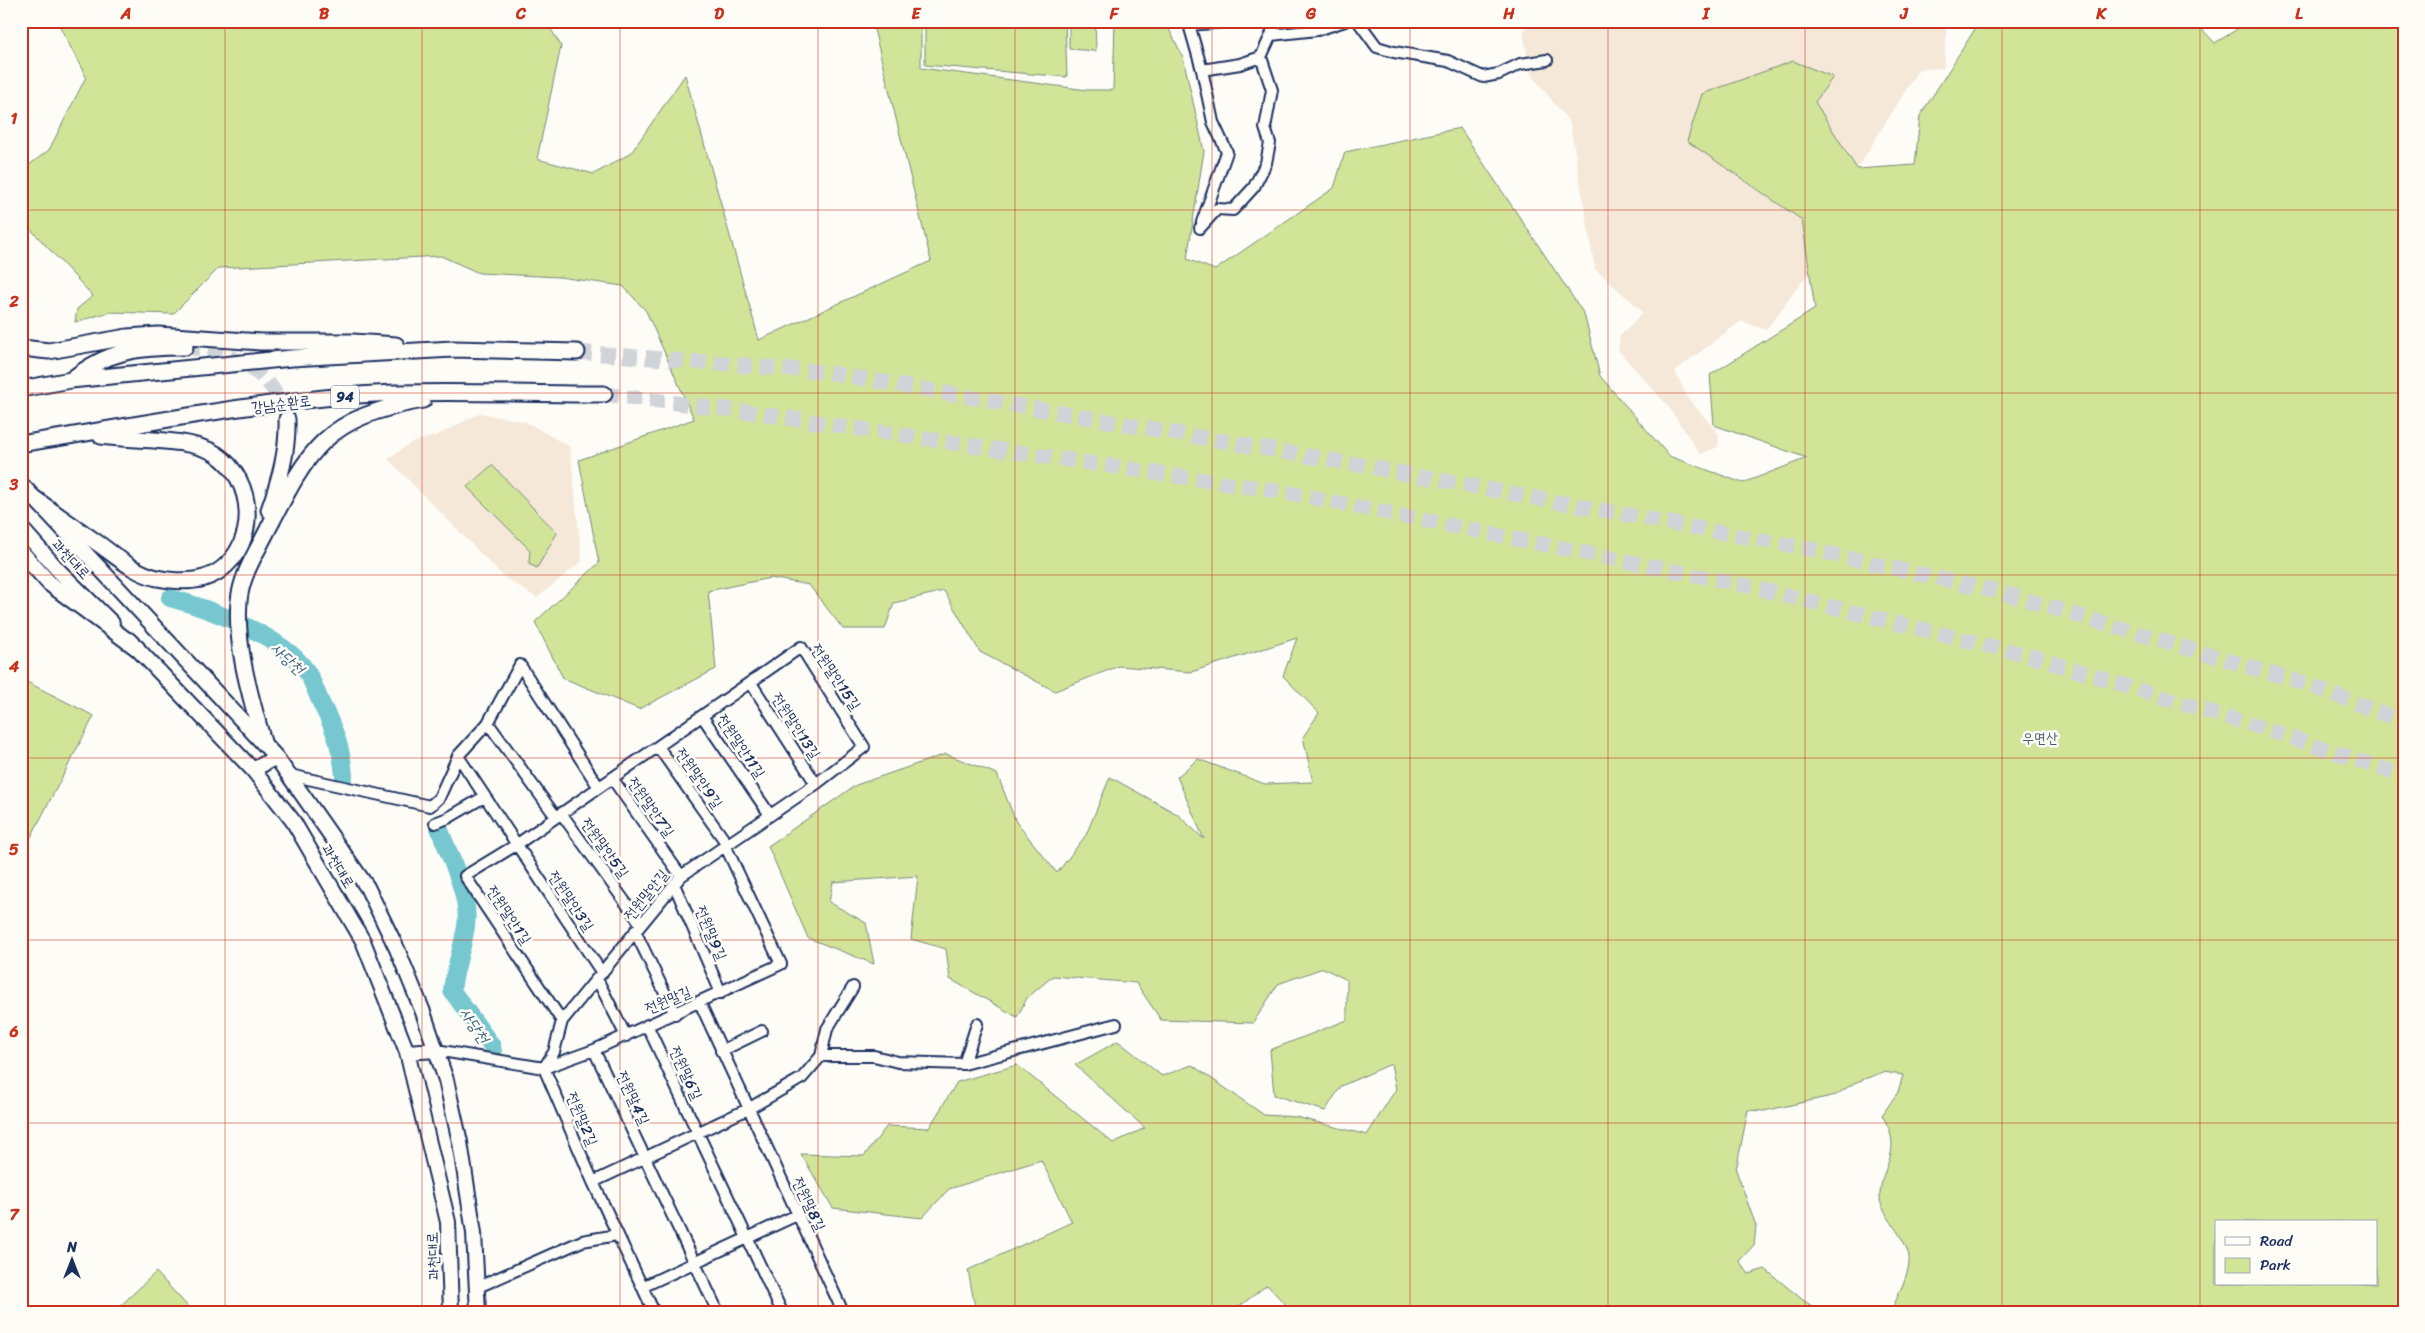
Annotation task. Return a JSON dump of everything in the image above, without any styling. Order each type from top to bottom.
[{"type":"highway","points":[[21,348],[49,351],[127,337],[158,335],[261,342],[353,342],[453,348],[577,352]]},
{"type":"highway","points":[[71,380],[91,364],[134,349],[185,347]]},
{"type":"highway","points":[[21,389],[71,380],[284,358],[453,348]]},
{"type":"highway","name":"강남순환로","points":[[21,444],[214,412],[300,401],[395,393],[604,394]]},
{"type":"highway","points":[[245,575],[300,470],[324,440],[358,417],[376,411],[464,393]]},
{"type":"highway","points":[[263,742],[242,655],[239,602],[245,575],[282,474],[288,439],[287,419]]},
{"type":"highway","points":[[26,490],[134,569],[156,578],[191,581],[220,571],[229,562],[238,549],[249,514],[240,480],[225,462],[215,453],[198,447],[88,433]]},
{"type":"highway","points":[[21,552],[49,583],[137,648]]},
{"type":"main road","name":"과천대로","points":[[26,490],[276,757],[367,887],[397,949],[446,1080],[460,1142],[474,1233],[478,1312]]},
{"type":"main road","name":"과천대로","points":[[21,528],[58,571],[137,648],[253,770],[293,821],[362,940],[407,1052],[448,1222],[451,1312]]},
{"type":"main road","points":[[253,770],[276,757]]},
{"type":"main road","points":[[407,1052],[436,1050]]},
{"type":"street","points":[[1236,21],[1188,23],[1202,70],[1213,122],[1226,152],[1200,228],[1218,209],[1234,210],[1254,187],[1266,163],[1270,143],[1265,128],[1272,90],[1261,57],[1275,21]]},
{"type":"street","points":[[1271,35],[1317,30],[1345,21]]},
{"type":"street","points":[[1358,21],[1377,47],[1394,52],[1448,60],[1482,77],[1499,74],[1520,64],[1547,60]]},
{"type":"street","points":[[1202,70],[1240,64],[1261,57]]},
{"type":"street","name":"전원말안15길","points":[[751,683],[801,647],[864,747]]},
{"type":"street","points":[[290,775],[430,806],[439,798],[458,756],[488,723],[520,665],[598,786]]},
{"type":"street","name":"전원말안11길","points":[[751,683],[702,716],[770,815]]},
{"type":"street","name":"전원말안13길","points":[[751,683],[816,784]]},
{"type":"street","name":"전원말안9길","points":[[702,716],[659,748],[726,845]]},
{"type":"street","name":"전원말안5길","points":[[488,723],[559,815],[638,928],[675,1014]]},
{"type":"street","name":"전원말안길","points":[[544,1068],[554,1052],[562,1021],[677,880],[816,784],[864,747]]},
{"type":"street","name":"전원말안7길","points":[[659,748],[612,778],[677,880]]},
{"type":"street","name":"전원말안3길","points":[[458,756],[599,976],[626,1036]]},
{"type":"street","name":"전원말안5길","points":[[559,815],[612,778]]},
{"type":"street","points":[[435,823],[484,797]]},
{"type":"street","points":[[516,845],[559,815]]},
{"type":"street","name":"전원말안1길","points":[[516,845],[465,876],[562,1021]]},
{"type":"street","name":"전원말길","points":[[436,1050],[544,1068],[626,1036],[781,964],[726,845]]},
{"type":"street","name":"전원말9길","points":[[677,880],[721,993]]},
{"type":"street","points":[[593,1182],[748,1109],[802,1078],[821,1056],[827,1029],[853,987]]},
{"type":"street","name":"전원말8길","points":[[700,1003],[843,1312]]},
{"type":"street","points":[[964,1064],[977,1024]]},
{"type":"street","points":[[821,1056],[874,1056],[898,1062],[964,1064],[1116,1024]]},
{"type":"street","name":"전원말6길","points":[[647,1025],[782,1312]]},
{"type":"street","points":[[721,1051],[762,1031]]},
{"type":"street","name":"전원말4길","points":[[594,1050],[718,1312]]},
{"type":"street","name":"전원말2길","points":[[544,1068],[593,1182],[654,1312]]},
{"type":"street","points":[[642,1287],[797,1215]]},
{"type":"street","points":[[478,1287],[582,1241],[617,1235]]},
{"type":"shaded area","points":[[1530,21],[1947,21],[1944,68],[1919,69],[1857,169],[1815,102],[1734,174],[1802,220],[1809,272],[1766,330],[1741,321],[1675,371],[1688,398],[1719,434],[1718,447],[1700,454],[1668,406],[1618,350],[1620,336],[1643,312],[1595,269],[1570,123],[1531,74],[1523,32]]},
{"type":"shaded area","points":[[480,413],[526,422],[570,447],[582,561],[537,598],[504,577],[388,459],[411,443],[438,435]]},
{"type":"green space","name":"우면산","points":[[57,21],[546,21],[561,46],[537,159],[594,174],[631,153],[685,75],[759,340],[931,261],[872,21],[921,21],[921,68],[1087,90],[1113,90],[1115,21],[1165,21],[1183,57],[1204,151],[1187,259],[1215,270],[1334,188],[1345,152],[1460,128],[1584,314],[1600,376],[1669,456],[1743,483],[1807,458],[1714,425],[1710,375],[1815,309],[1802,220],[1687,141],[1702,94],[1793,61],[1833,77],[1815,102],[1857,169],[1915,165],[1920,116],[1980,21],[2194,21],[2215,43],[2250,21],[2404,21],[2404,1312],[1891,1312],[1906,1277],[1909,1257],[1904,1242],[1881,1205],[1881,1187],[1892,1149],[1889,1128],[1882,1115],[1898,1092],[1903,1075],[1883,1072],[1854,1083],[1836,1095],[1764,1111],[1748,1110],[1736,1170],[1756,1226],[1754,1245],[1739,1261],[1749,1274],[1765,1269],[1821,1312],[1274,1312],[1287,1306],[1267,1285],[1232,1312],[976,1312],[968,1270],[1072,1222],[1041,1160],[949,1189],[922,1218],[833,1208],[801,1154],[864,1156],[887,1126],[929,1128],[957,1082],[1017,1065],[1113,1143],[1145,1128],[1075,1065],[1118,1041],[1162,1076],[1192,1065],[1264,1115],[1296,1117],[1367,1135],[1396,1089],[1391,1064],[1341,1086],[1325,1111],[1274,1095],[1270,1050],[1347,1020],[1347,980],[1323,968],[1278,984],[1253,1023],[1161,1020],[1136,983],[1053,976],[1027,998],[1017,1017],[950,979],[946,949],[911,939],[918,876],[833,882],[829,902],[866,923],[874,964],[808,938],[768,846],[856,785],[946,754],[997,774],[1016,822],[1057,873],[1086,835],[1110,777],[1177,814],[1204,839],[1177,777],[1198,759],[1265,784],[1313,782],[1303,737],[1319,713],[1283,676],[1297,638],[1191,672],[1119,666],[1055,691],[980,652],[944,591],[894,603],[885,629],[843,629],[809,585],[770,578],[708,591],[716,669],[639,709],[563,678],[535,622],[599,563],[579,460],[694,419],[646,311],[623,286],[559,277],[479,273],[441,256],[219,268],[173,314],[110,312],[75,322],[77,309],[93,296],[21,219],[21,171],[49,150],[86,77]]},
{"type":"green space","points":[[925,21],[1065,21],[1067,77],[925,65]]},
{"type":"green space","points":[[1069,21],[1095,21],[1096,51],[1069,49]]},
{"type":"green space","points":[[492,465],[557,533],[537,568],[529,564],[530,550],[467,487]]},
{"type":"green space","points":[[21,679],[94,716],[21,856]]},
{"type":"green space","points":[[156,1272],[193,1312],[114,1312]]},
{"type":"waterway","name":"사당천","points":[[170,598],[223,616],[243,625],[280,645],[294,657],[308,673],[331,724],[340,749],[344,776]]},
{"type":"waterway","name":"사당천","points":[[438,825],[458,875],[467,914],[465,934],[452,991],[492,1046],[493,1052]]},
{"type":"tunnel","points":[[185,347],[218,353],[248,366],[272,388],[281,402],[287,419]]},
{"type":"tunnel","points":[[577,352],[825,372],[1371,467],[1814,550],[2003,593],[2307,684],[2404,722]]},
{"type":"tunnel","points":[[604,394],[741,411],[1290,493],[1743,585],[2030,656],[2268,730],[2404,776]]}]
